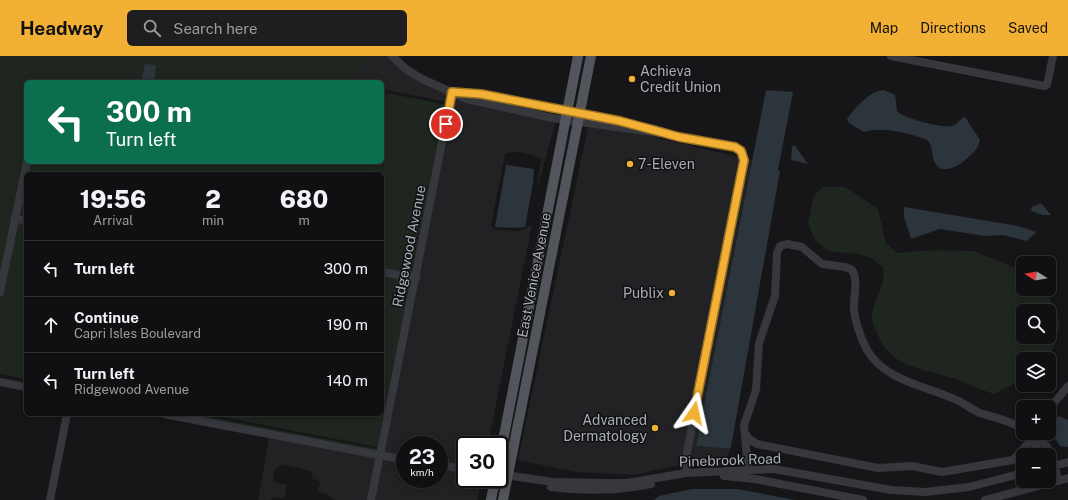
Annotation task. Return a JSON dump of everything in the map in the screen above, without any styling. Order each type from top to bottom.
[{"type":"main road","name":"East Venice Avenue","points":[[504,436],[578,56]]},
{"type":"main road","name":"East Venice Avenue","points":[[508,458],[532,357],[591,56]]},
{"type":"main road","points":[[541,308],[536,295],[545,248],[544,234]]},
{"type":"main road","points":[[531,299],[534,309],[530,338],[532,357]]},
{"type":"main road","points":[[491,500],[493,488]]},
{"type":"main road","name":"East Venice Avenue","points":[[503,488],[503,500]]},
{"type":"street","points":[[392,56],[419,77],[452,92],[481,94],[567,115],[651,133],[666,133],[738,148],[743,153],[744,157],[686,452],[686,473]]},
{"type":"street","points":[[891,56],[1044,86],[1047,85],[1053,56]]},
{"type":"street","name":"Ridgewood Avenue","points":[[371,500],[452,92]]},
{"type":"street","points":[[0,292],[24,176]]},
{"type":"street","points":[[15,218],[24,220]]},
{"type":"street","points":[[748,470],[748,451],[744,425],[757,387],[760,337],[776,291],[777,253],[780,246],[787,244],[805,248],[822,264],[845,267],[852,270],[856,278],[854,311],[859,329],[867,349],[885,369],[907,381],[959,401],[976,411],[1006,420],[1016,425]]},
{"type":"street","points":[[384,272],[416,278]]},
{"type":"street","points":[[0,382],[24,387]]},
{"type":"street","points":[[1056,401],[1068,386]]},
{"type":"street","points":[[50,500],[67,416]]},
{"type":"street","points":[[174,416],[396,459]]},
{"type":"street","points":[[745,432],[749,439],[757,444],[878,468],[912,466],[942,472],[1013,460],[1029,440]]},
{"type":"street","points":[[1040,440],[1047,445],[1048,448]]},
{"type":"street","points":[[748,451],[757,444]]},
{"type":"street","points":[[1056,465],[1068,462]]},
{"type":"street","name":"Pinebrook Road","points":[[578,486],[627,483],[686,473],[783,470],[891,490],[925,492],[969,487],[1016,475]]},
{"type":"street","name":"Pinebrook Road","points":[[508,476],[522,481],[616,490],[683,478],[730,476],[863,500]]},
{"type":"street","points":[[1056,476],[1058,481],[1068,478]]},
{"type":"street","points":[[985,500],[1026,488]]},
{"type":"shaded area","points":[[0,56],[370,56],[354,80],[24,80],[24,164],[384,164],[384,92],[447,105],[384,413],[384,172],[24,172],[24,379],[0,374]]},
{"type":"shaded area","points":[[370,56],[388,56],[399,67],[421,82],[556,121],[537,189],[541,158],[520,152],[506,153],[491,225],[494,229],[518,231],[526,229],[528,226],[532,225],[490,436],[456,436],[456,465],[448,463],[448,436],[396,436],[396,456],[380,453],[447,102],[384,89],[384,80],[354,80]]},
{"type":"shaded area","points":[[145,64],[156,65],[154,80],[141,80]]},
{"type":"shaded area","points":[[766,90],[793,92],[778,170],[780,171],[731,447],[730,449],[696,446]]},
{"type":"shaded area","points":[[884,90],[895,95],[897,111],[915,120],[940,126],[952,126],[965,117],[980,140],[976,150],[963,162],[951,168],[943,169],[940,168],[934,161],[932,147],[927,140],[896,131],[871,130],[864,132],[849,123],[847,119],[862,101],[878,91]]},
{"type":"shaded area","points":[[589,122],[752,160],[696,446],[730,449],[726,463],[673,466],[634,475],[576,472],[518,460]]},
{"type":"shaded area","points":[[792,146],[795,146],[808,164],[791,160]]},
{"type":"shaded area","points":[[506,165],[534,169],[525,227],[495,227]]},
{"type":"shaded area","points":[[823,187],[845,187],[878,209],[886,243],[897,253],[934,250],[973,251],[1016,268],[1016,296],[1049,296],[1052,304],[1016,304],[1016,344],[1055,344],[1054,347],[1051,352],[1016,352],[1016,383],[994,394],[952,378],[905,364],[896,359],[882,344],[872,321],[872,312],[883,280],[883,267],[871,258],[858,254],[829,251],[815,240],[808,223],[814,195]]},
{"type":"shaded area","points":[[1041,203],[1051,215],[1043,215],[1031,211],[1032,207]]},
{"type":"shaded area","points":[[904,207],[1018,226],[1036,232],[1027,241],[1003,235],[985,236],[940,229],[911,239],[904,217]]},
{"type":"shaded area","points":[[1056,313],[1060,323],[1056,339]]},
{"type":"shaded area","points":[[190,416],[205,416],[378,449],[380,453]]},
{"type":"shaded area","points":[[218,416],[383,416],[377,447]]},
{"type":"shaded area","points":[[1059,416],[1068,420],[1068,447],[1060,446],[1056,440],[1056,420]]},
{"type":"shaded area","points":[[269,438],[396,461],[396,488],[448,488],[448,469],[456,471],[456,488],[480,488],[477,500],[334,500],[327,494],[318,492],[320,484],[317,479],[313,480],[311,471],[282,464],[275,469],[273,480],[287,485],[284,498],[274,497],[270,500],[258,500]]},
{"type":"shaded area","points":[[692,489],[737,489],[795,500],[654,500],[659,496]]},
{"type":"place","name":"Achieva Credit Union","points":[[632,79]]},
{"type":"place","name":"7-Eleven","points":[[630,164]]},
{"type":"place","name":"Publix","points":[[672,293]]},
{"type":"place","name":"Advanced Dermatology","points":[[655,428]]},
{"type":"route","points":[[446,124],[452,92],[461,92],[481,94],[620,121],[655,129],[679,137],[735,147],[743,153],[744,160],[694,413]]}]
